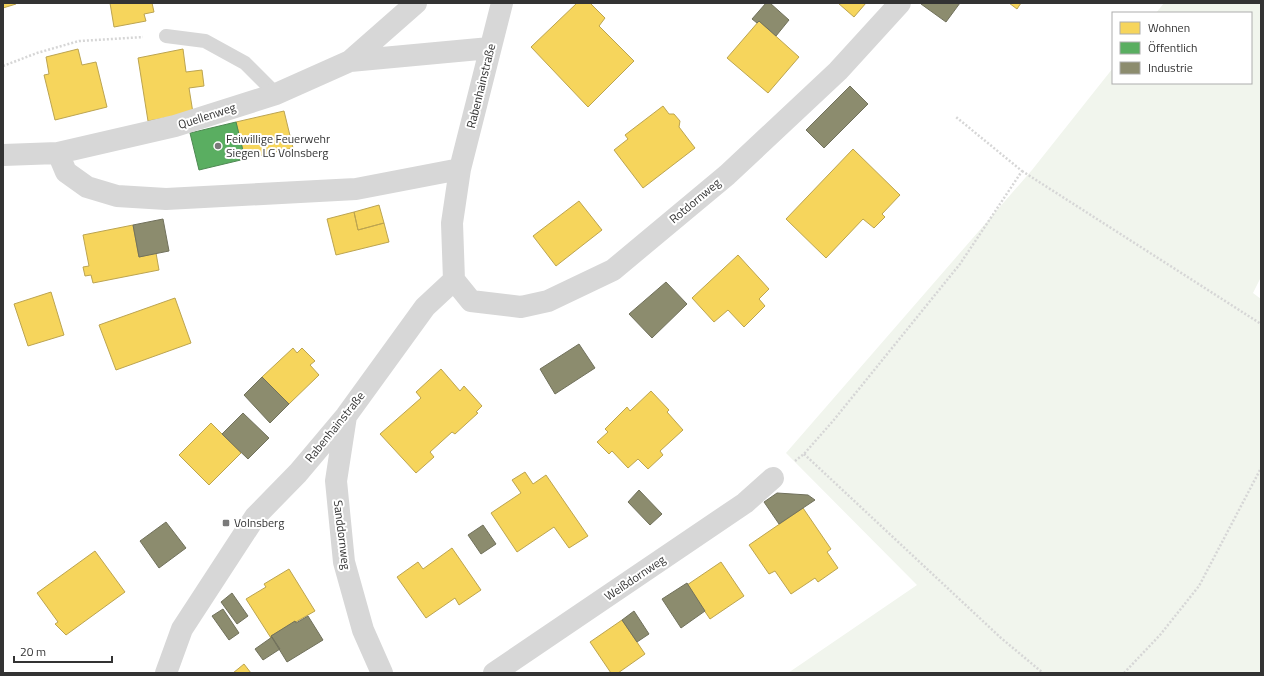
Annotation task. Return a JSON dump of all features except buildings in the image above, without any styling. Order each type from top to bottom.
[{"type":"street","name":"Quellenweg","points":[[58,153],[175,126],[276,94],[350,61],[416,3]]},
{"type":"street","name":"Rabenhainstraße","points":[[166,673],[182,629],[255,517],[298,473],[346,416],[425,307],[454,280],[452,224],[460,169],[502,3]]},
{"type":"street","name":"Rotdornweg","points":[[454,280],[471,301],[521,307],[548,301],[613,270],[727,175],[838,71],[900,3]]},
{"type":"street","name":"Quellenweg","points":[[350,61],[490,48]]},
{"type":"street","points":[[3,155],[58,153],[66,172],[87,187],[117,196],[166,198],[356,189],[460,169]]},
{"type":"street","name":"Sanddornweg","points":[[346,416],[336,481],[344,562],[362,630],[382,673]]},
{"type":"street","name":"Weißdornweg","points":[[494,673],[746,503],[773,478]]},
{"type":"lane","points":[[166,36],[205,41],[244,63],[276,94]]},
{"type":"path","points":[[3,66],[37,53],[79,41],[166,36]]},
{"type":"path","points":[[956,117],[1022,171],[1261,324]]},
{"type":"path","points":[[773,478],[804,454],[960,264],[1022,171]]},
{"type":"path","points":[[804,454],[1001,638],[1043,673]]},
{"type":"path","points":[[1124,673],[1160,635],[1199,586],[1261,468]]},
{"type":"shaded area","points":[[1164,3],[1261,3],[1261,277],[1253,293],[1261,299],[1261,673],[788,673],[917,585],[786,453],[1032,170],[1112,69],[1112,84],[1252,84],[1252,12],[1157,12]]},
{"type":"place","name":"Feiwillige Feuerwehr Siegen LG Volnsberg","points":[[218,146]]},
{"type":"place","name":"Volnsberg","points":[[226,523]]}]
